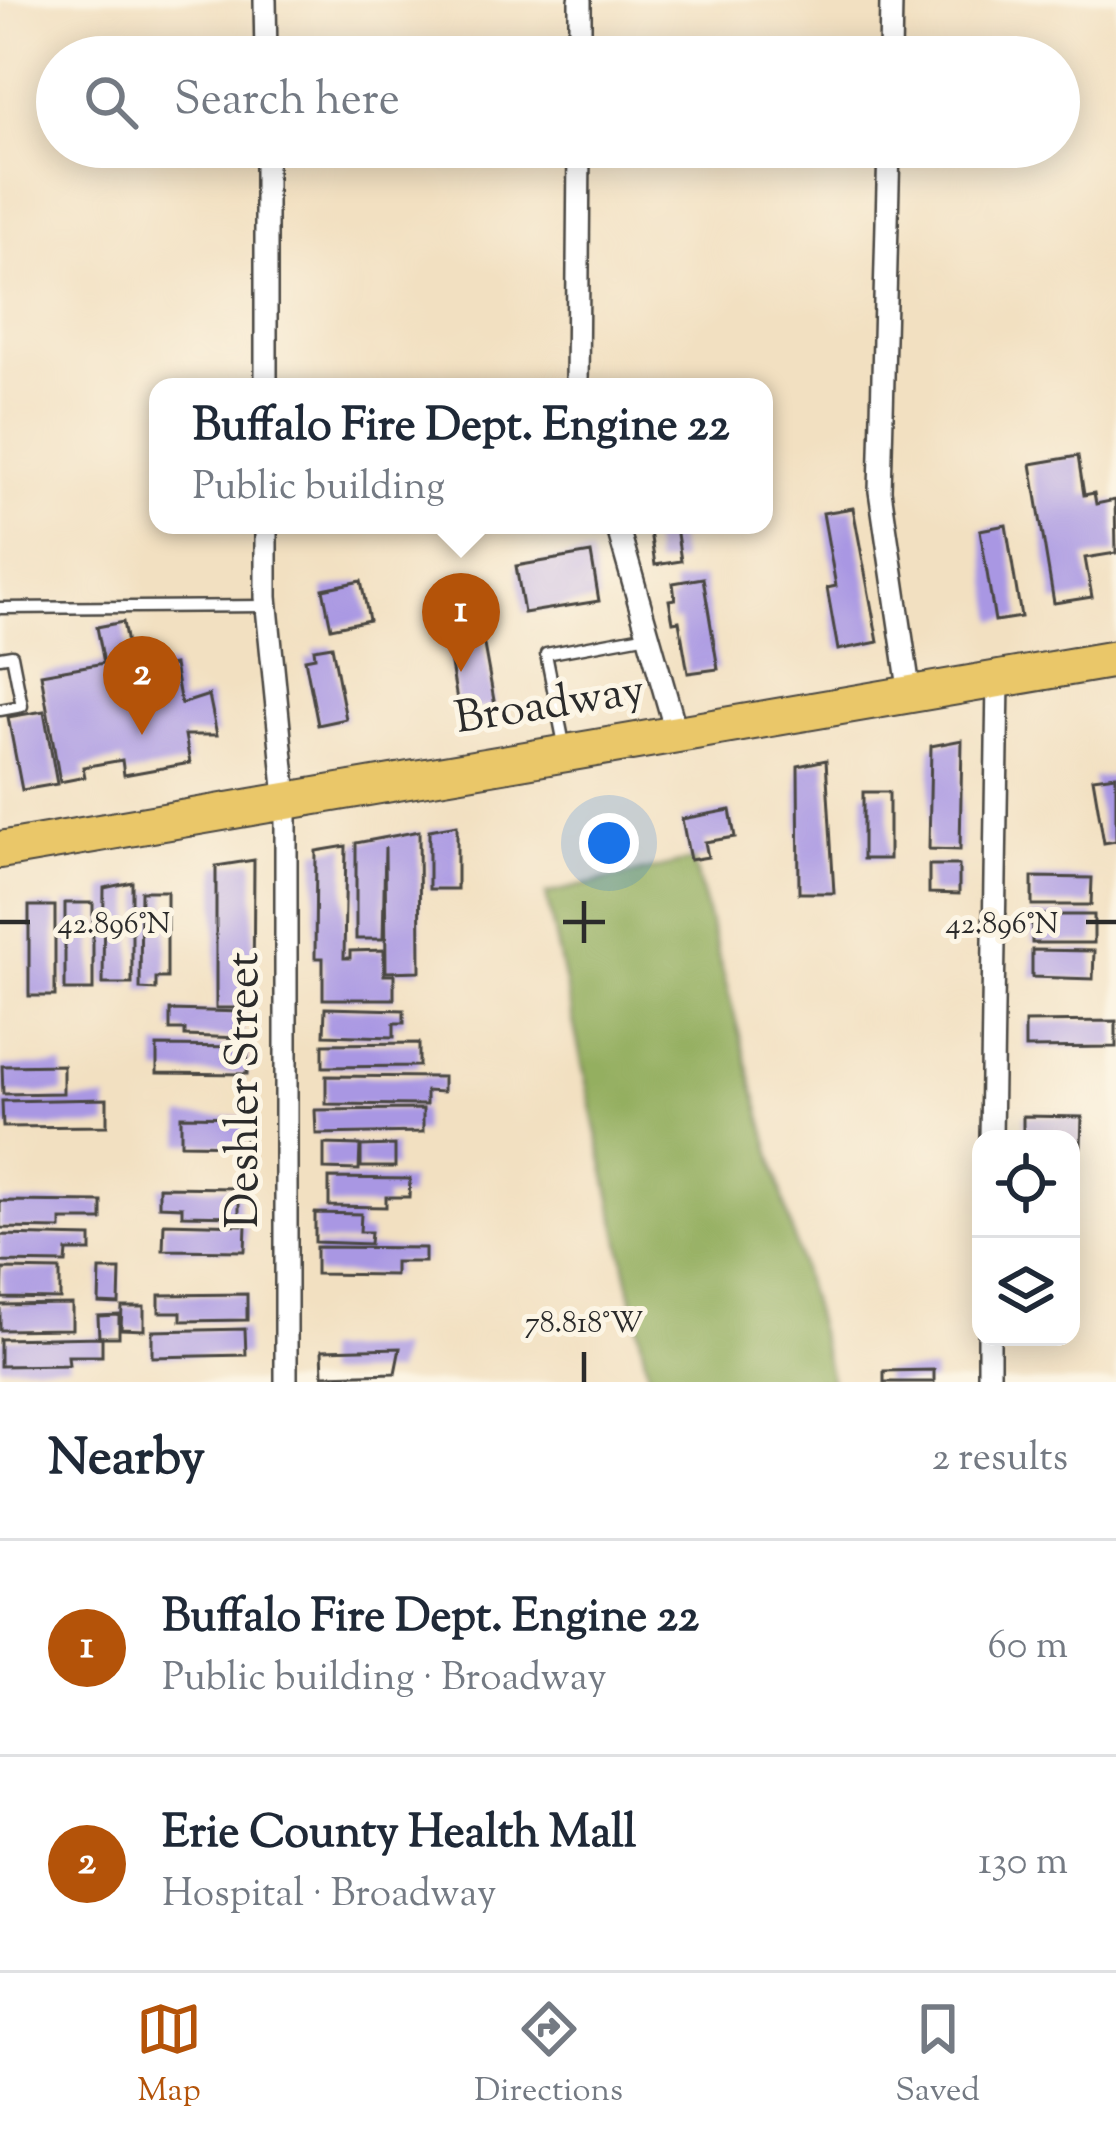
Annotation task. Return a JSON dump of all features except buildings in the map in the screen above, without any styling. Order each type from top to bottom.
[{"type":"main road","name":"Broadway","points":[[1,844],[1116,659]]},
{"type":"street","points":[[266,0],[266,36]]},
{"type":"street","points":[[580,0],[580,36]]},
{"type":"street","points":[[890,36],[891,0]]},
{"type":"street","points":[[266,168],[266,378]]},
{"type":"street","points":[[577,378],[579,168]]},
{"type":"street","points":[[888,168],[880,491],[910,694]]},
{"type":"street","name":"Deshler Street","points":[[266,534],[266,606],[286,798],[286,1382]]},
{"type":"street","points":[[619,534],[677,735]]},
{"type":"street","points":[[991,1130],[998,680]]},
{"type":"street","points":[[989,1346],[989,1382]]},
{"type":"lane","points":[[0,608],[266,606]]},
{"type":"lane","points":[[565,754],[547,655],[648,634]]},
{"type":"lane","points":[[0,657],[13,655],[22,706],[0,710]]},
{"type":"green space","points":[[693,860],[832,1382],[650,1382],[546,894]]},
{"type":"place","name":"Buffalo Fire Dept. Engine 22","points":[[461,672]]},
{"type":"place","name":"Erie County Health Mall","points":[[142,735]]}]
